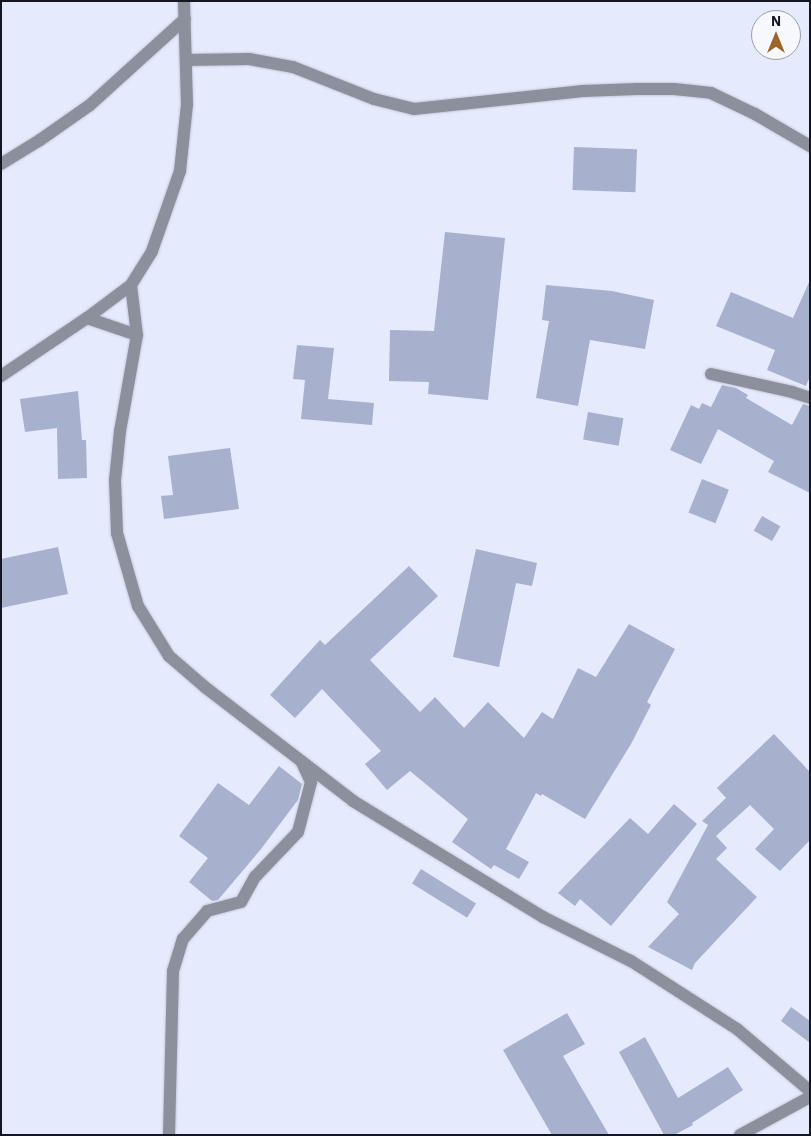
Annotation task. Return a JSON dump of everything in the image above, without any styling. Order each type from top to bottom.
[{"type":"street","points":[[1,376],[87,318],[131,284],[152,251],[180,171],[187,104],[184,1]]},
{"type":"street","points":[[1,164],[40,140],[90,105],[185,19]]},
{"type":"street","points":[[186,60],[249,59],[293,67],[374,99],[414,109],[637,88],[674,88],[711,93],[755,114],[810,146]]},
{"type":"street","points":[[131,284],[137,335],[120,431],[114,480],[118,533],[138,606],[169,656],[206,688],[300,758],[353,801],[543,916],[631,961],[737,1029],[810,1091]]},
{"type":"street","points":[[87,318],[137,335]]},
{"type":"street","points":[[711,374],[792,392],[810,398]]},
{"type":"street","points":[[169,1135],[173,971],[183,939],[208,911],[241,902],[255,877],[298,832],[311,782],[300,758]]},
{"type":"street","points":[[740,1135],[810,1097]]},
{"type":"building","points":[[574,147],[637,149],[635,192],[572,190]]},
{"type":"building","points":[[445,232],[505,238],[488,400],[428,394],[429,382],[389,381],[390,330],[434,331]]},
{"type":"building","points":[[810,280],[810,376],[806,386],[767,370],[775,350],[716,326],[731,292],[793,318]]},
{"type":"building","points":[[546,285],[612,291],[654,300],[645,349],[590,340],[578,406],[536,398],[549,321],[542,320]]},
{"type":"building","points":[[297,345],[334,348],[328,399],[374,403],[372,425],[301,419],[305,380],[293,379]]},
{"type":"building","points":[[722,385],[736,388],[748,395],[746,398],[792,425],[803,404],[810,406],[810,493],[768,472],[774,461],[718,429],[701,464],[670,450],[691,405],[699,409],[702,403],[711,407]]},
{"type":"building","points":[[78,391],[82,440],[86,440],[87,478],[58,479],[57,428],[25,432],[20,399]]},
{"type":"building","points":[[588,412],[623,418],[619,446],[583,440]]},
{"type":"building","points":[[230,448],[239,509],[164,519],[161,496],[173,495],[168,456]]},
{"type":"building","points":[[702,479],[729,490],[715,523],[689,512]]},
{"type":"building","points":[[762,516],[780,526],[772,541],[754,531]]},
{"type":"building","points":[[58,547],[68,594],[1,608],[1,559]]},
{"type":"building","points":[[476,549],[537,563],[532,586],[516,583],[499,667],[453,657]]},
{"type":"building","points":[[409,566],[438,596],[370,660],[420,712],[435,697],[464,728],[488,702],[524,738],[542,712],[553,719],[578,668],[596,677],[629,624],[675,649],[647,702],[651,705],[631,744],[585,819],[542,794],[541,796],[536,793],[506,849],[529,862],[519,879],[494,865],[491,869],[452,842],[468,819],[410,771],[387,790],[365,764],[381,751],[322,689],[295,718],[270,695],[320,640],[325,645]]},
{"type":"building","points":[[774,734],[810,772],[810,840],[780,871],[755,849],[774,829],[750,805],[716,836],[727,848],[716,859],[757,897],[695,963],[692,970],[648,947],[679,914],[667,902],[708,825],[702,821],[726,798],[717,788]]},
{"type":"building","points":[[279,766],[302,784],[298,800],[261,849],[218,900],[212,901],[189,882],[208,858],[179,836],[218,783],[249,805]]},
{"type":"building","points":[[674,804],[697,824],[611,926],[580,899],[575,906],[558,893],[630,818],[648,834]]},
{"type":"building","points":[[421,869],[476,903],[467,918],[412,883]]},
{"type":"building","points":[[791,1007],[810,1021],[810,1043],[781,1021]]},
{"type":"building","points":[[567,1013],[585,1044],[563,1056],[609,1135],[552,1135],[503,1050]]},
{"type":"building","points":[[645,1037],[678,1098],[728,1067],[743,1090],[692,1123],[693,1125],[674,1135],[664,1135],[619,1052]]}]
